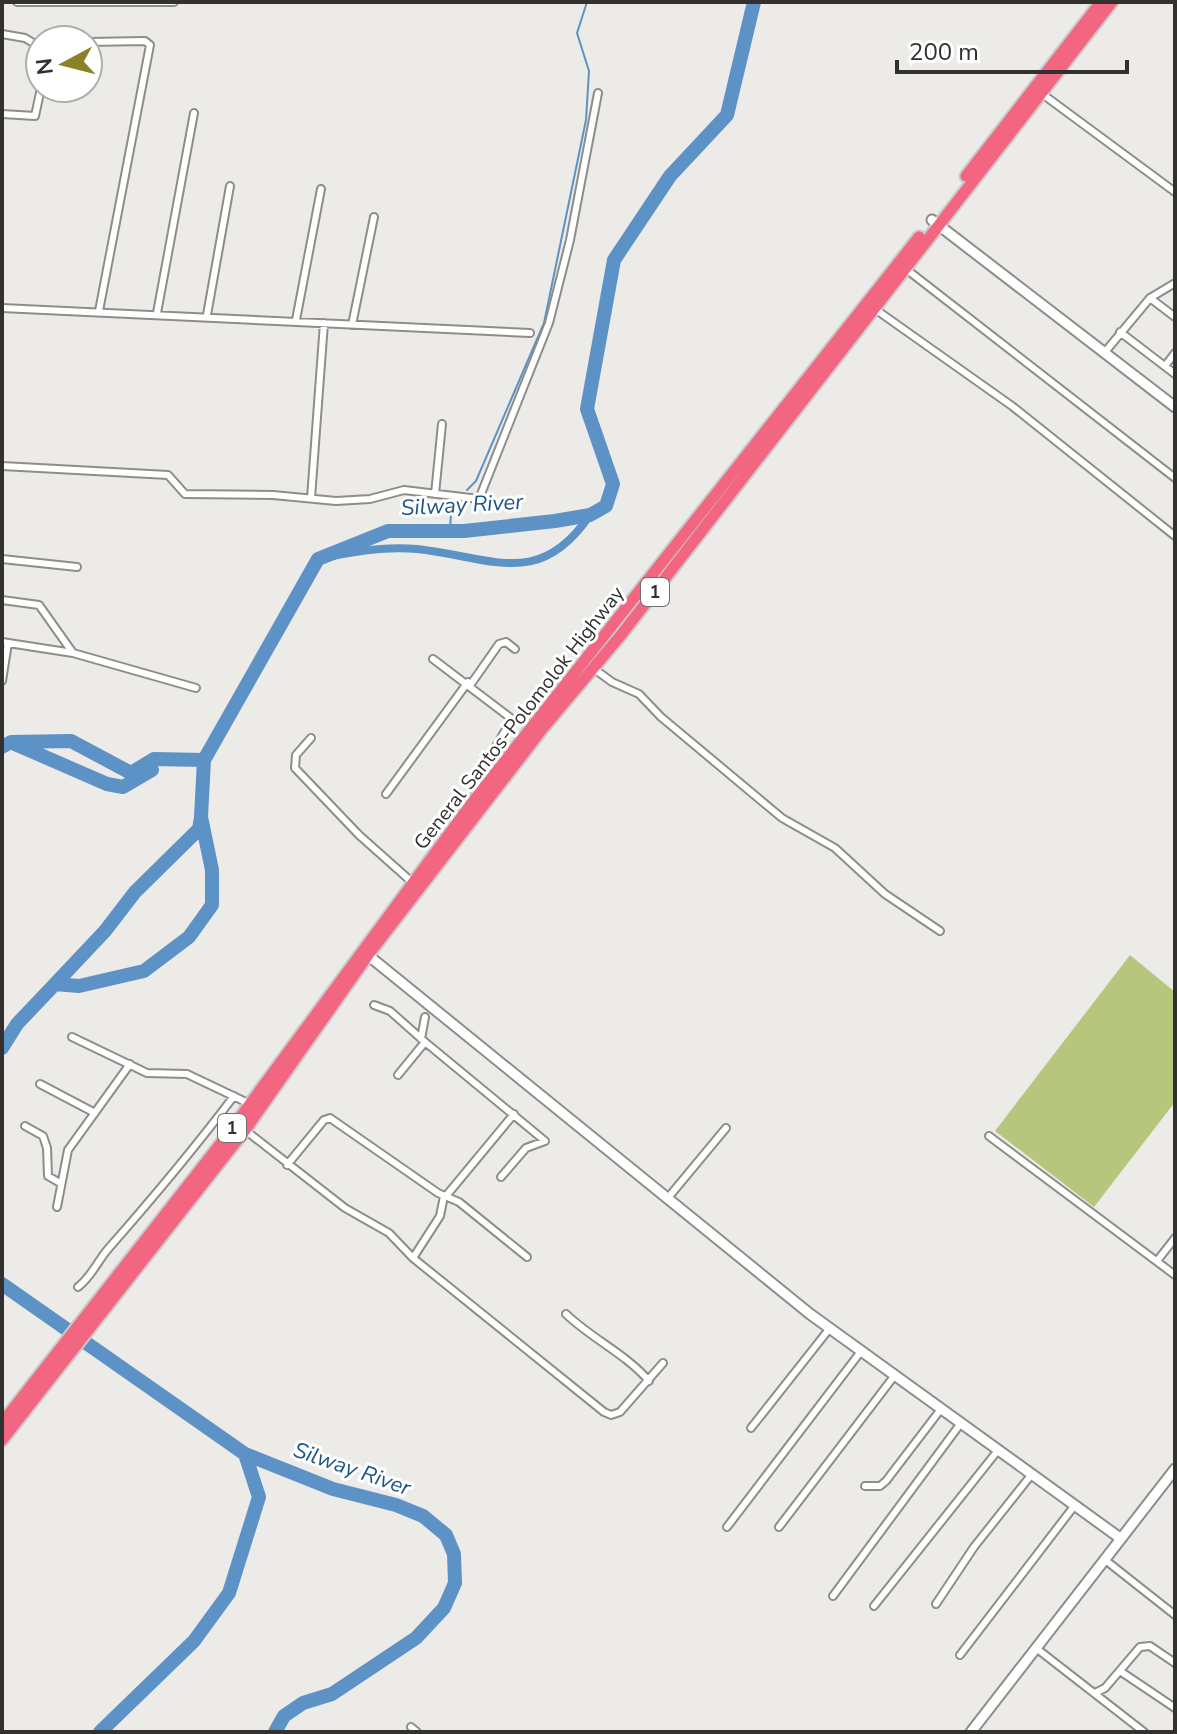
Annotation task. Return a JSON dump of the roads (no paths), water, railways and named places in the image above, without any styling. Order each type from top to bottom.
[{"type":"highway","name":"1","points":[[2,1440],[59,1361],[245,1130],[365,952],[593,668],[1101,2]]},
{"type":"highway","name":"1","points":[[935,222],[1112,2]]},
{"type":"highway","name":"General Santos-Polomolok Highway","points":[[92,1320],[475,799],[870,306]]},
{"type":"highway","name":"1","points":[[2,1423],[59,1361]]},
{"type":"street","points":[[17,2],[174,2]]},
{"type":"street","points":[[2,34],[24,38]]},
{"type":"street","points":[[99,311],[150,45],[145,41],[104,42]]},
{"type":"street","points":[[2,466],[168,475],[185,494],[336,501],[370,499],[404,490],[468,499],[482,495],[549,323],[570,240],[598,93]]},
{"type":"street","points":[[1041,93],[1175,192]]},
{"type":"street","points":[[2,114],[35,116],[38,104]]},
{"type":"street","points":[[157,313],[194,113]]},
{"type":"street","points":[[207,315],[230,186]]},
{"type":"street","points":[[296,320],[321,189]]},
{"type":"street","points":[[352,325],[374,217]]},
{"type":"street","points":[[935,222],[1175,407]]},
{"type":"street","points":[[902,266],[1175,478]]},
{"type":"street","points":[[1105,352],[1150,298],[1175,283]]},
{"type":"street","points":[[1150,298],[1175,317]]},
{"type":"street","points":[[870,306],[1012,406],[1175,536]]},
{"type":"street","points":[[2,308],[207,315],[530,333]]},
{"type":"street","points":[[311,498],[324,323]]},
{"type":"street","points":[[1120,332],[1175,374]]},
{"type":"street","points":[[1165,366],[1175,353]]},
{"type":"street","points":[[435,494],[442,424]]},
{"type":"street","points":[[2,559],[77,567]]},
{"type":"street","points":[[2,600],[39,605],[73,653]]},
{"type":"street","points":[[386,794],[499,644],[506,642],[515,649]]},
{"type":"street","points":[[2,681],[5,643],[73,653],[196,688]]},
{"type":"street","points":[[433,659],[470,683],[512,719],[475,782],[475,799]]},
{"type":"street","points":[[593,668],[612,682],[639,694],[654,712],[782,818],[827,842],[885,894],[940,931]]},
{"type":"street","points":[[311,738],[296,755],[295,768],[359,835],[413,883]]},
{"type":"street","points":[[365,952],[830,1328],[1120,1538]]},
{"type":"street","points":[[374,1005],[390,1011],[548,1142],[526,1148],[501,1177]]},
{"type":"street","points":[[398,1075],[423,1040],[425,1017]]},
{"type":"street","points":[[72,1037],[147,1073],[187,1074],[250,1104]]},
{"type":"street","points":[[57,1207],[68,1150],[130,1064]]},
{"type":"street","points":[[40,1084],[95,1113]]},
{"type":"street","points":[[78,1287],[95,1272],[107,1251],[183,1163],[234,1096]]},
{"type":"street","points":[[413,1258],[440,1216],[445,1196],[514,1114]]},
{"type":"street","points":[[287,1165],[324,1120],[330,1118],[479,1216],[527,1257]]},
{"type":"street","points":[[25,1126],[43,1136],[48,1176],[60,1183]]},
{"type":"street","points":[[667,1199],[726,1128]]},
{"type":"street","points":[[245,1130],[345,1208],[389,1233],[413,1258],[604,1412],[620,1412],[663,1363]]},
{"type":"street","points":[[989,1136],[1175,1275]]},
{"type":"street","points":[[1157,1261],[1175,1238]]},
{"type":"street","points":[[566,1314],[649,1381]]},
{"type":"street","points":[[751,1428],[830,1328]]},
{"type":"street","points":[[727,1527],[862,1350]]},
{"type":"street","points":[[779,1527],[895,1375]]},
{"type":"street","points":[[865,1486],[880,1486],[886,1481],[941,1409]]},
{"type":"street","points":[[833,1596],[961,1423]]},
{"type":"street","points":[[874,1606],[999,1449]]},
{"type":"street","points":[[971,1732],[1175,1469]]},
{"type":"street","points":[[936,1604],[974,1547],[1032,1474]]},
{"type":"street","points":[[960,1655],[1075,1505]]},
{"type":"street","points":[[1104,1559],[1175,1615]]},
{"type":"street","points":[[1095,1693],[1105,1688],[1145,1646],[1175,1663]]},
{"type":"street","points":[[1035,1648],[1144,1732]]},
{"type":"street","points":[[1120,1671],[1175,1708]]},
{"type":"waterway","points":[[467,490],[476,481],[544,323],[586,120],[589,71],[577,33],[587,2]]},
{"type":"waterway","name":"Silway River","points":[[2,1048],[17,1024],[55,984],[79,986],[144,971],[189,937],[212,905],[212,870],[201,817],[204,760],[318,559],[388,531],[464,531],[555,521],[590,515],[606,506],[613,484],[587,409],[614,260],[670,176],[727,115],[754,2]]},
{"type":"waterway","points":[[450,531],[451,512]]},
{"type":"waterway","points":[[318,559],[367,550],[404,548],[491,562],[533,561],[552,553],[571,538],[590,515]]},
{"type":"waterway","points":[[2,747],[11,742],[71,741],[131,773],[154,759],[204,760]]},
{"type":"waterway","points":[[15,744],[107,784],[123,787],[152,770]]},
{"type":"waterway","points":[[55,984],[105,931],[135,892],[199,829],[201,818]]},
{"type":"waterway","name":"Silway River","points":[[2,1284],[245,1454],[333,1489],[396,1505],[423,1516],[446,1535],[454,1554],[455,1583],[444,1608],[416,1638],[332,1694],[303,1703],[284,1716],[275,1732]]},
{"type":"waterway","points":[[100,1732],[194,1641],[229,1593],[259,1497],[245,1454]]}]
